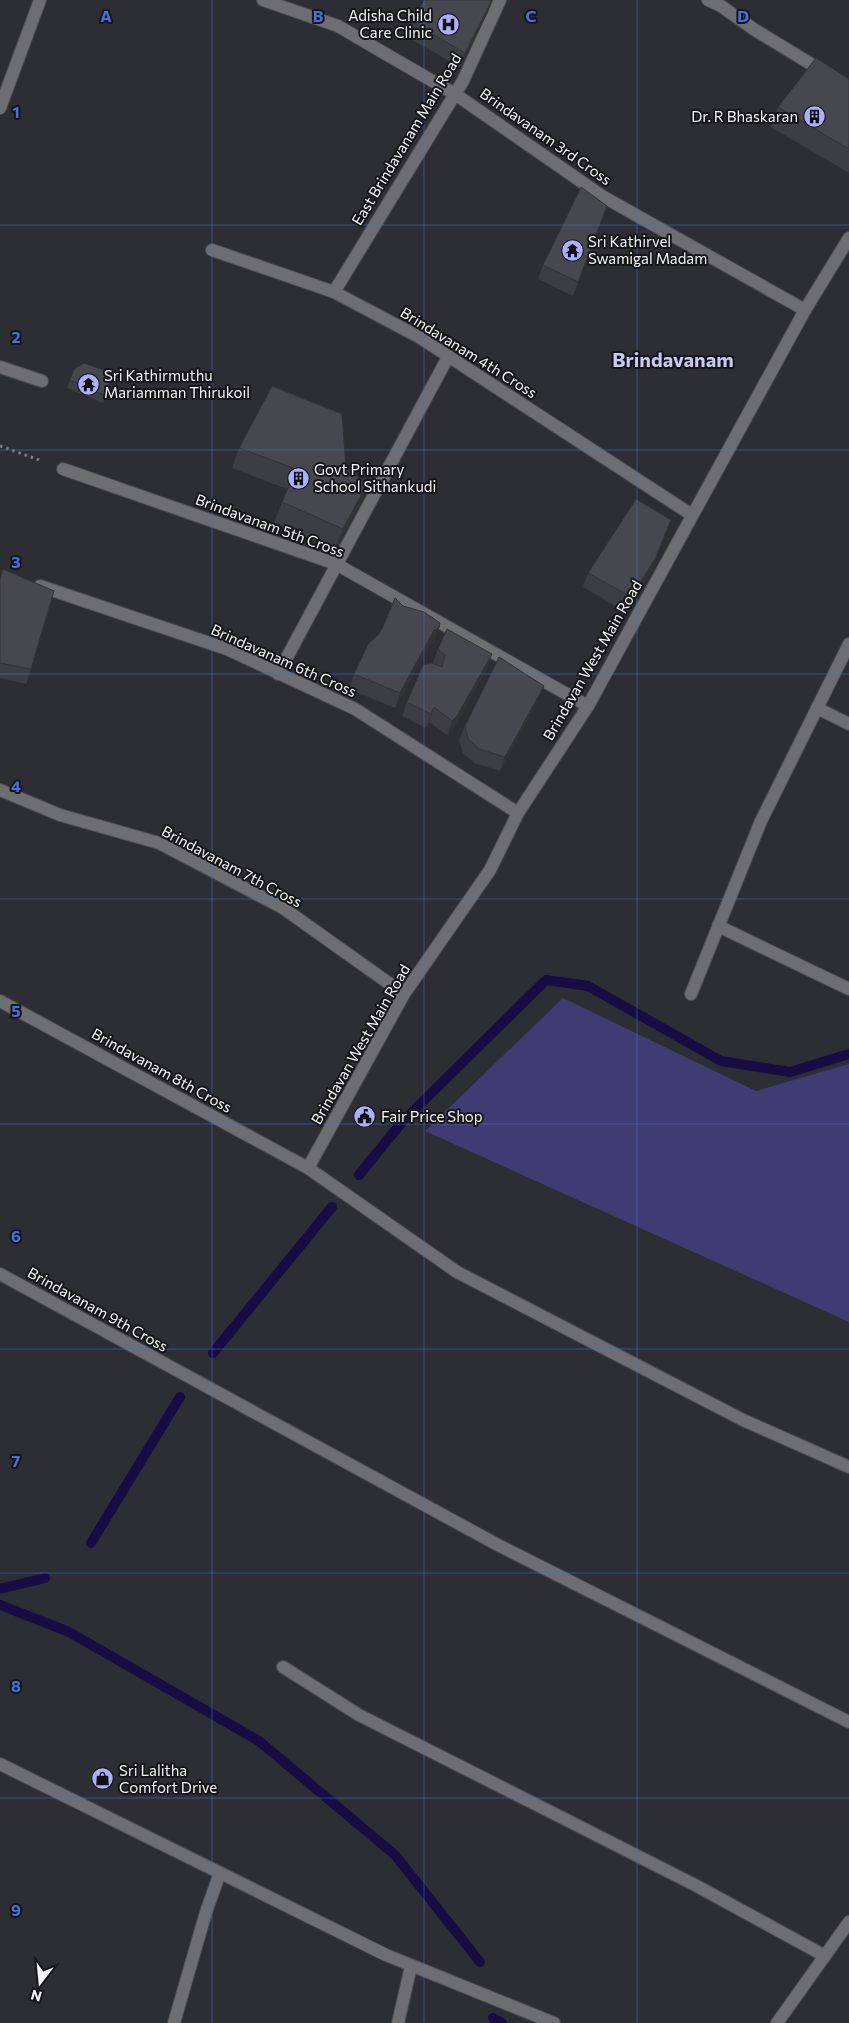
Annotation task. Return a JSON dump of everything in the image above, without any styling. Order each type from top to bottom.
[{"type":"street","points":[[0,108],[40,0]]},
{"type":"street","name":"Brindavanam 3rd Cross","points":[[263,0],[287,4],[338,26],[455,94],[602,196],[806,310]]},
{"type":"street","name":"East Brindavanam Main Road","points":[[334,292],[455,94],[500,0]]},
{"type":"street","points":[[708,0],[723,3],[755,30],[849,87]]},
{"type":"street","name":"Brindavan West Main Road","points":[[308,1168],[404,994],[490,870],[518,813],[588,706],[806,310],[849,238]]},
{"type":"street","name":"Brindavanam 4th Cross","points":[[212,250],[334,292],[419,337],[692,515]]},
{"type":"street","points":[[278,674],[448,357]]},
{"type":"street","points":[[0,367],[42,381]]},
{"type":"street","name":"Brindavanam 5th Cross","points":[[63,469],[336,564],[588,706]]},
{"type":"street","name":"Brindavanam 6th Cross","points":[[26,582],[227,650],[355,709],[518,813]]},
{"type":"street","points":[[691,994],[761,822],[849,644]]},
{"type":"street","points":[[817,708],[849,724]]},
{"type":"street","name":"Brindavanam 7th Cross","points":[[0,790],[60,815],[158,843],[282,908],[404,994]]},
{"type":"street","points":[[718,926],[849,989]]},
{"type":"street","name":"Brindavanam 8th Cross","points":[[0,1000],[308,1168],[457,1272],[743,1420],[849,1467]]},
{"type":"street","name":"Brindavanam 9th Cross","points":[[0,1274],[498,1545],[849,1722]]},
{"type":"street","points":[[283,1667],[359,1715],[695,1885],[825,1956]]},
{"type":"street","points":[[0,1764],[386,1955],[554,2023]]},
{"type":"street","points":[[174,2023],[206,1912],[220,1873]]},
{"type":"street","points":[[777,2023],[849,1922]]},
{"type":"street","points":[[398,2023],[411,1966]]},
{"type":"path","points":[[0,446],[63,469]]},
{"type":"shaded area","points":[[563,998],[756,1091],[849,1064],[849,1322],[425,1131]]},
{"type":"building","name":"Adisha Child Care Clinic","points":[[424,0],[492,0],[465,53],[412,22]]},
{"type":"building","points":[[816,58],[849,79],[849,149],[778,107]]},
{"type":"building","name":"Sri Kathirvel Swamigal Madam","points":[[581,187],[607,206],[578,282],[543,265]]},
{"type":"building","name":"Sri Kathirmuthu Mariamman Thirukoil","points":[[84,363],[112,373],[106,396],[70,380],[74,369]]},
{"type":"building","name":"Govt Primary School Sithankudi","points":[[272,386],[342,414],[346,468],[367,484],[343,529],[282,502],[296,469],[239,448]]},
{"type":"building","points":[[636,499],[671,520],[655,559],[631,597],[588,573]]},
{"type":"building","points":[[3,569],[54,591],[31,669],[0,663],[0,579]]},
{"type":"building","points":[[395,598],[403,606],[424,612],[440,623],[439,628],[434,630],[400,693],[354,674],[368,644],[382,629]]},
{"type":"building","points":[[447,629],[492,654],[457,716],[452,721],[434,707],[431,714],[407,702],[423,665],[432,663],[442,667],[445,655],[438,649]]},
{"type":"building","points":[[499,657],[544,686],[505,757],[479,749],[468,739],[465,726]]},
{"type":"waterway","points":[[359,1175],[402,1122],[546,980],[588,986],[721,1061],[790,1072],[849,1054]]},
{"type":"waterway","points":[[213,1353],[332,1207]]},
{"type":"waterway","points":[[91,1543],[180,1397]]},
{"type":"waterway","points":[[0,1589],[45,1578]]},
{"type":"waterway","points":[[0,1605],[69,1632],[259,1741],[395,1855],[480,1962]]},
{"type":"waterway","points":[[493,2018],[502,2023]]},
{"type":"place","name":"Adisha Child Care Clinic","points":[[448,24]]},
{"type":"place","name":"Dr. R Bhaskaran","points":[[814,116]]},
{"type":"place","name":"Sri Kathirvel Swamigal Madam","points":[[572,250]]},
{"type":"place","name":"Sri Kathirmuthu Mariamman Thirukoil","points":[[88,384]]},
{"type":"place","name":"Govt Primary School Sithankudi","points":[[298,478]]},
{"type":"place","name":"Fair Price Shop","points":[[365,1116]]},
{"type":"place","name":"Sri Lalitha Comfort Drive","points":[[103,1779]]},
{"type":"district","name":"Brindavanam","points":[[673,359]]}]
